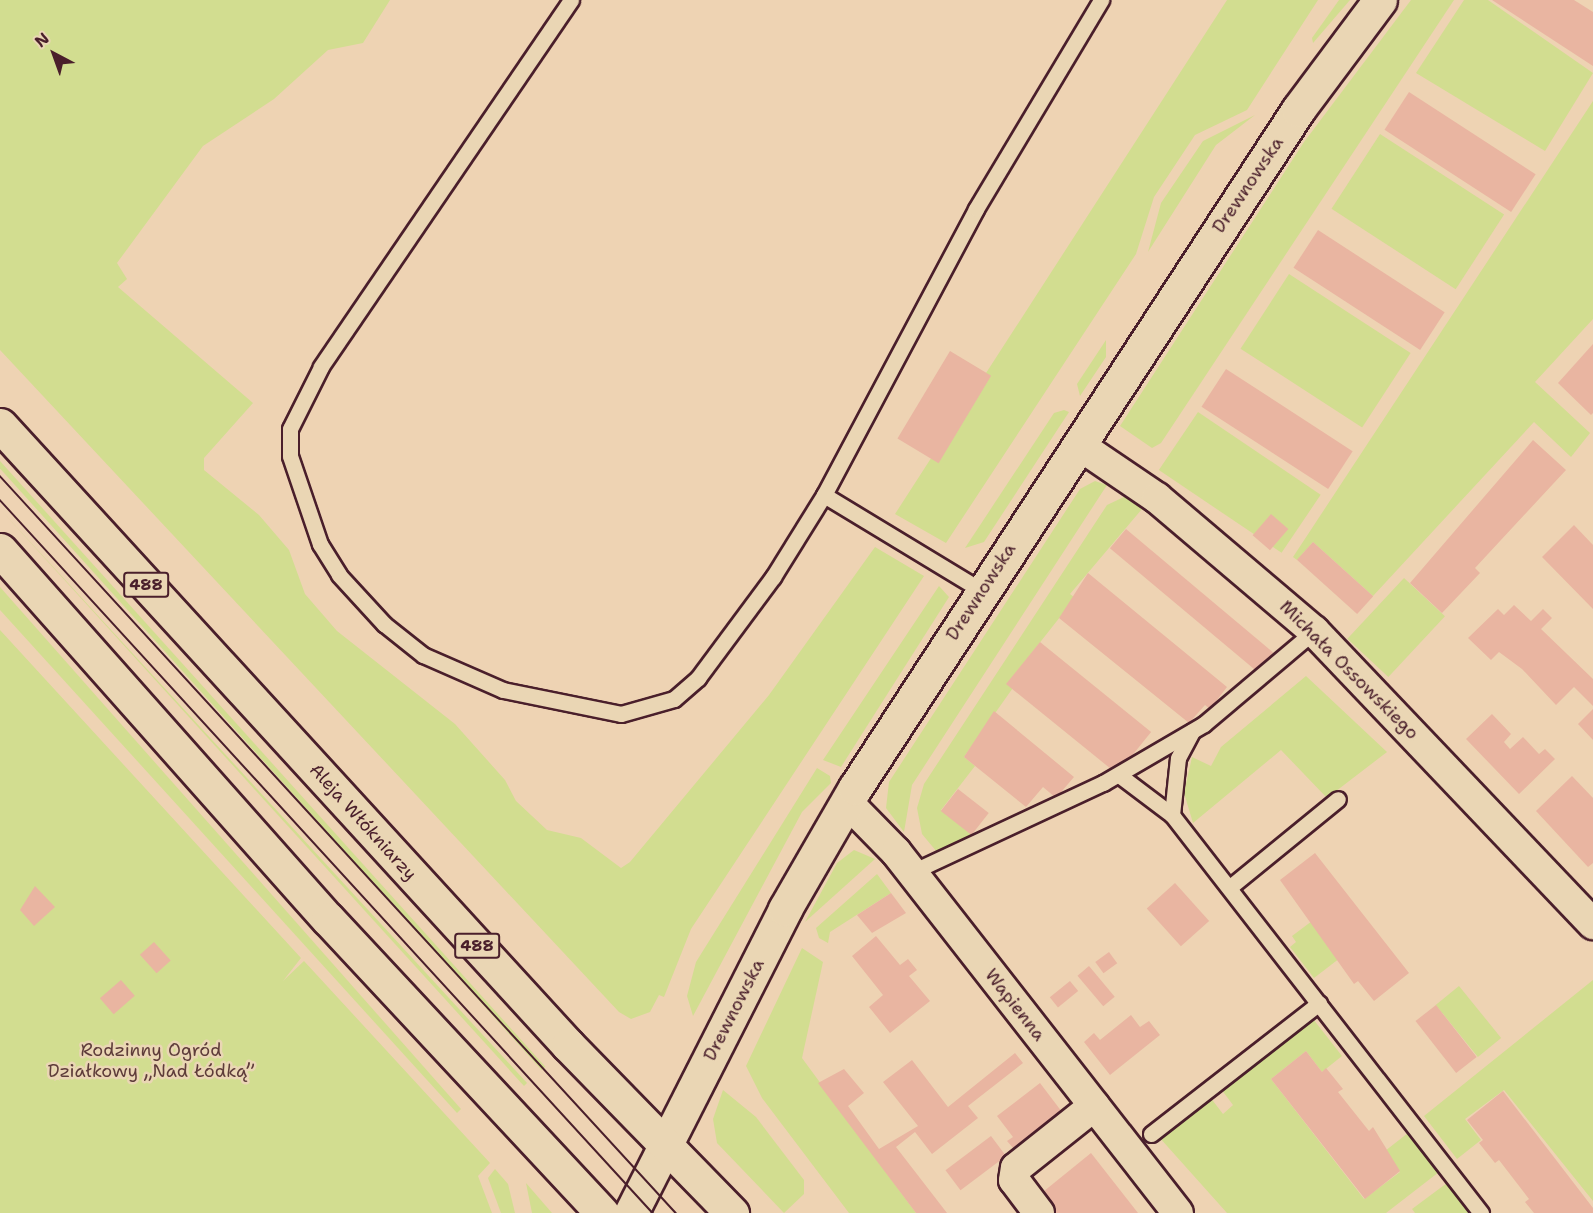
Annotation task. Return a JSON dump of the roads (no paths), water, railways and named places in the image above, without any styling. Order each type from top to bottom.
[{"type":"main road","name":"Drewnowska","points":[[631,1213],[847,802],[981,590],[1079,445],[1298,110],[1380,0]]},
{"type":"main road","name":"Aleja Włókniarzy","points":[[0,425],[665,1145],[732,1213]]},
{"type":"main road","points":[[0,550],[328,920],[602,1213]]},
{"type":"street","name":"Michała Ossowskiego","points":[[1079,445],[1157,498],[1314,631],[1593,924]]},
{"type":"street","name":"Wapienna","points":[[847,802],[912,872],[1178,1213]]},
{"type":"street","points":[[1039,1213],[1014,1180],[1014,1172],[1094,1106]]},
{"type":"lane","points":[[571,0],[299,402],[290,429],[290,456],[320,544],[359,599],[423,655],[513,693],[621,714],[674,699],[698,678],[773,577],[824,495],[932,286],[1101,0]]},
{"type":"lane","points":[[824,495],[981,590]]},
{"type":"lane","points":[[912,872],[1119,775],[1193,731],[1314,631]]},
{"type":"lane","points":[[1172,815],[1178,758],[1193,731]]},
{"type":"lane","points":[[1119,775],[1172,815],[1481,1213]]},
{"type":"lane","points":[[1230,887],[1338,799]]},
{"type":"lane","points":[[1151,1134],[1319,1003]]},
{"type":"tram line","points":[[0,476],[676,1213]]},
{"type":"tram line","points":[[0,500],[653,1213]]},
{"type":"park label","name":"Rodzinny Ogród Działkowy „Nad Łódką”","points":[[151,1061]]}]
